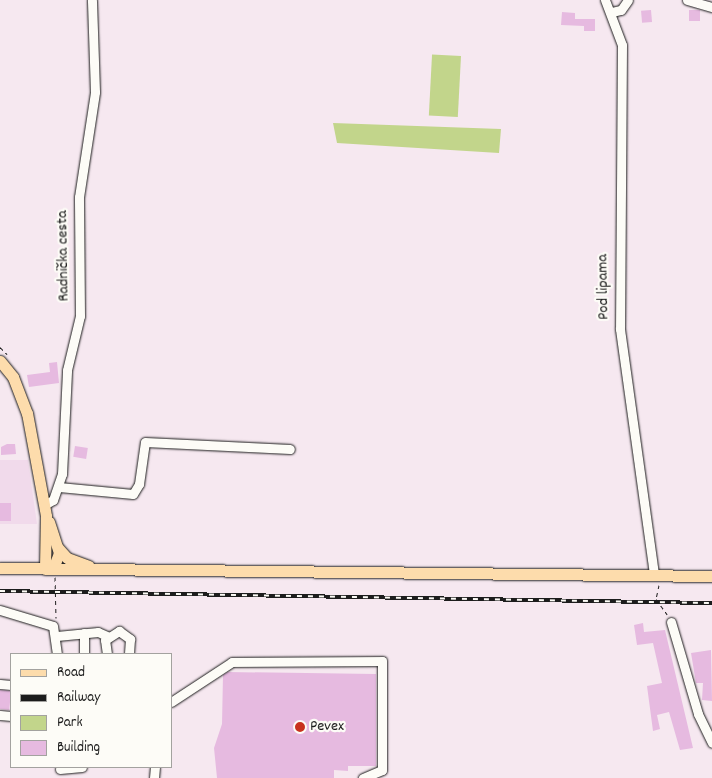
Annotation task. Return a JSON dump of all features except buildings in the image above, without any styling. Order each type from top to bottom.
[{"type":"main road","points":[[0,361],[13,377],[27,413],[45,510],[49,569]]},
{"type":"main road","points":[[45,510],[58,548],[59,559],[49,569]]},
{"type":"main road","points":[[58,548],[72,560],[110,571]]},
{"type":"main road","points":[[0,568],[110,571],[655,574],[712,576]]},
{"type":"street","name":"Radnička cesta","points":[[59,487],[67,370],[80,316],[78,197],[95,92],[92,0]]},
{"type":"street","name":"Pod lipama","points":[[605,0],[612,12],[622,45],[620,329],[655,574]]},
{"type":"street","points":[[612,12],[621,10],[628,0]]},
{"type":"street","points":[[687,0],[712,7]]},
{"type":"street","points":[[45,510],[59,487],[133,494],[139,484],[145,442],[290,449]]},
{"type":"street","points":[[0,610],[56,632],[98,632],[107,636]]},
{"type":"street","points":[[672,622],[698,714],[712,743]]},
{"type":"street","points":[[56,632],[57,653]]},
{"type":"street","points":[[107,653],[104,644],[107,636],[115,632],[128,635],[132,644],[129,653]]},
{"type":"street","points":[[84,633],[84,653]]},
{"type":"street","points":[[172,701],[232,662],[382,661],[382,770],[363,778]]},
{"type":"street","points":[[60,771],[76,768]]},
{"type":"path","points":[[49,569],[57,592],[56,632]]},
{"type":"path","points":[[655,574],[656,598],[672,622]]},
{"type":"shaded area","points":[[0,460],[28,460],[37,524],[0,524]]},
{"type":"green space","points":[[432,54],[461,56],[458,117],[429,115]]},
{"type":"green space","points":[[333,123],[501,129],[499,153],[337,143]]},
{"type":"railway","points":[[0,591],[712,603]]},
{"type":"place","name":"Pevex","points":[[300,727]]}]
